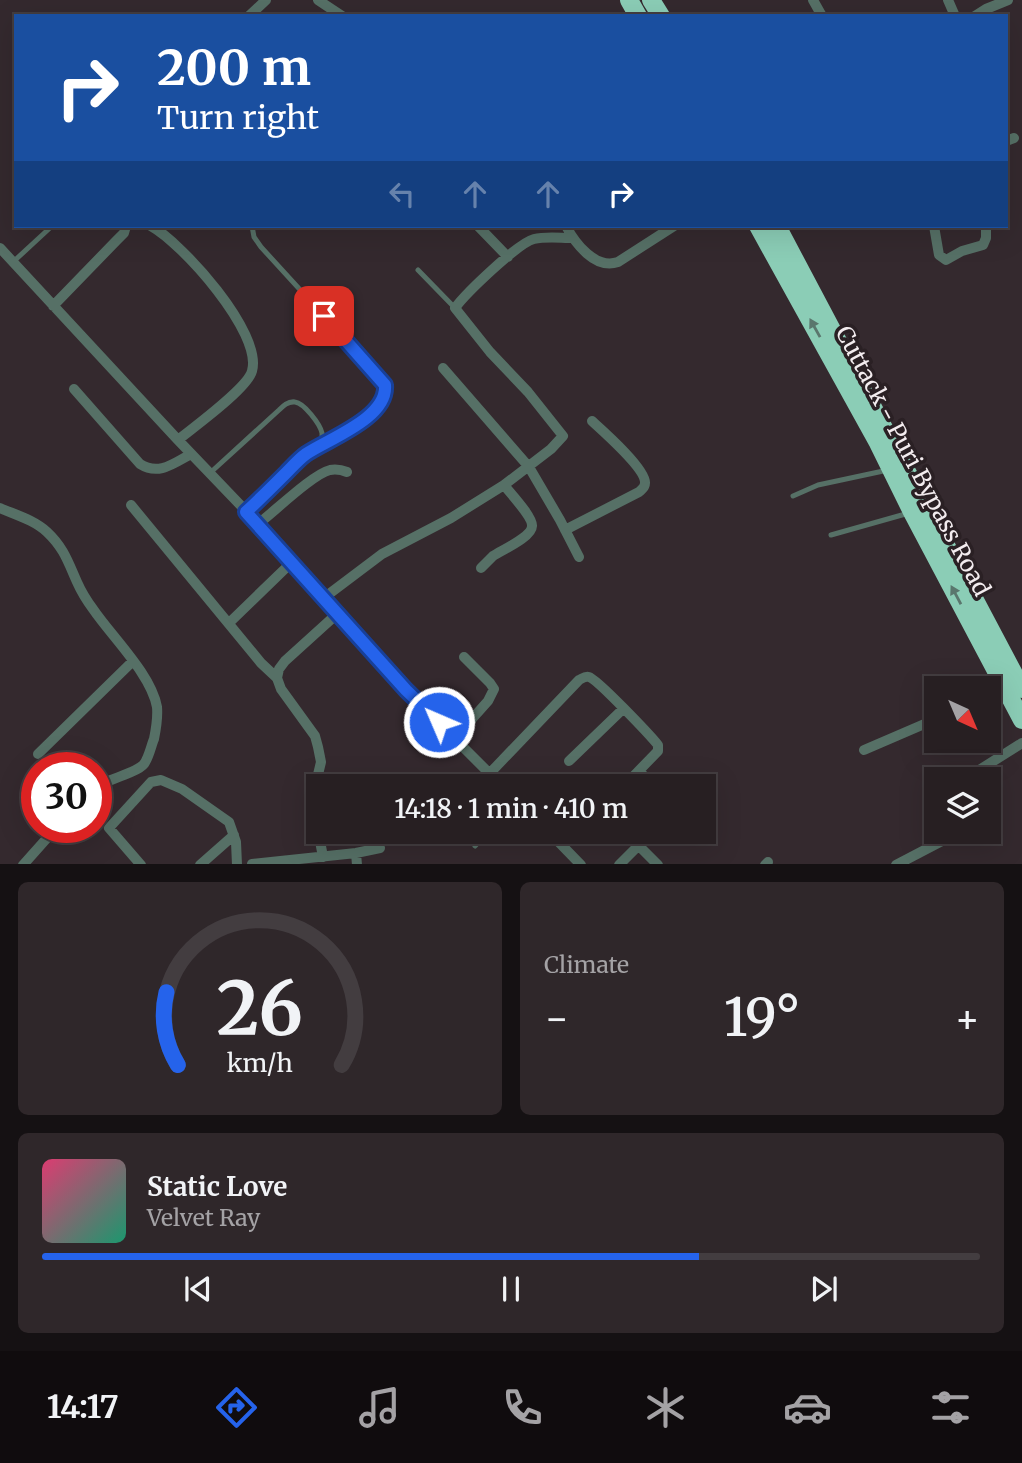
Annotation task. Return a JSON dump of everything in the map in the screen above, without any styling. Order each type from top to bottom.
[{"type":"highway","name":"Cuttack - Puri Bypass Road","points":[[759,228],[842,377],[912,512],[1014,689]]},
{"type":"highway","name":"Cuttack - Puri Bypass Road","points":[[778,228],[1014,689],[1022,720]]},
{"type":"street","points":[[251,14],[266,0]]},
{"type":"street","points":[[318,0],[339,14]]},
{"type":"street","points":[[978,14],[1008,0]]},
{"type":"street","points":[[53,306],[124,233],[125,228]]},
{"type":"street","points":[[154,228],[195,263],[225,300],[246,336],[253,358],[253,370],[248,379],[178,440]]},
{"type":"street","points":[[480,228],[508,257]]},
{"type":"street","points":[[567,228],[573,238],[593,258],[610,265],[671,228]]},
{"type":"street","points":[[934,228],[939,256],[946,260],[962,251],[983,245],[986,228]]},
{"type":"street","points":[[325,597],[382,554],[451,518],[504,485],[551,449],[563,436],[455,308],[530,239],[573,238]]},
{"type":"street","points":[[0,248],[258,524],[406,690],[490,773],[585,676],[592,678],[651,736],[659,748],[636,774]]},
{"type":"street","points":[[443,368],[529,467],[579,557]]},
{"type":"street","points":[[74,389],[140,464],[149,469],[168,466],[191,454]]},
{"type":"street","points":[[565,530],[644,488],[645,482],[638,469],[621,448],[592,421]]},
{"type":"street","points":[[258,524],[317,476],[330,470],[347,472]]},
{"type":"street","points":[[481,568],[532,529],[531,521],[504,485]]},
{"type":"street","points":[[131,505],[261,663],[277,678],[281,688],[315,736],[321,762],[315,787],[314,809],[323,856]]},
{"type":"street","points":[[0,508],[35,522],[59,546],[94,610],[151,689],[157,708],[157,724],[144,764],[136,770],[112,778]]},
{"type":"street","points":[[229,623],[292,562]]},
{"type":"street","points":[[277,678],[285,661],[338,613]]},
{"type":"street","points":[[455,738],[488,701],[494,690],[464,657]]},
{"type":"street","points":[[40,752],[133,661]]},
{"type":"street","points":[[569,761],[623,709]]},
{"type":"street","points":[[864,750],[924,724]]},
{"type":"street","points":[[984,767],[1022,743]]},
{"type":"street","points":[[639,771],[642,774]]},
{"type":"street","points":[[141,864],[109,828],[152,782],[161,780],[182,789],[229,822],[234,835],[237,864]]},
{"type":"street","points":[[202,864],[234,835]]},
{"type":"street","points":[[27,860],[42,843]]},
{"type":"street","points":[[561,844],[581,864]]},
{"type":"street","points":[[896,864],[935,844]]},
{"type":"street","points":[[619,864],[638,845],[658,864]]},
{"type":"street","points":[[252,864],[380,848]]},
{"type":"street","points":[[356,853],[357,864]]},
{"type":"lane","points":[[13,262],[50,228]]},
{"type":"lane","points":[[246,512],[304,455],[348,431],[376,409],[386,391],[378,375],[261,247],[252,228]]},
{"type":"lane","points":[[418,270],[455,308]]},
{"type":"lane","points":[[210,473],[289,402],[301,404],[318,425],[322,432],[323,445]]},
{"type":"lane","points":[[793,496],[818,485],[891,469]]},
{"type":"lane","points":[[831,535],[912,512]]},
{"type":"lane","points":[[27,860],[39,864]]},
{"type":"route","points":[[324,316],[378,375],[385,385],[383,400],[348,431],[304,455],[246,512],[406,690],[439,722]]}]
